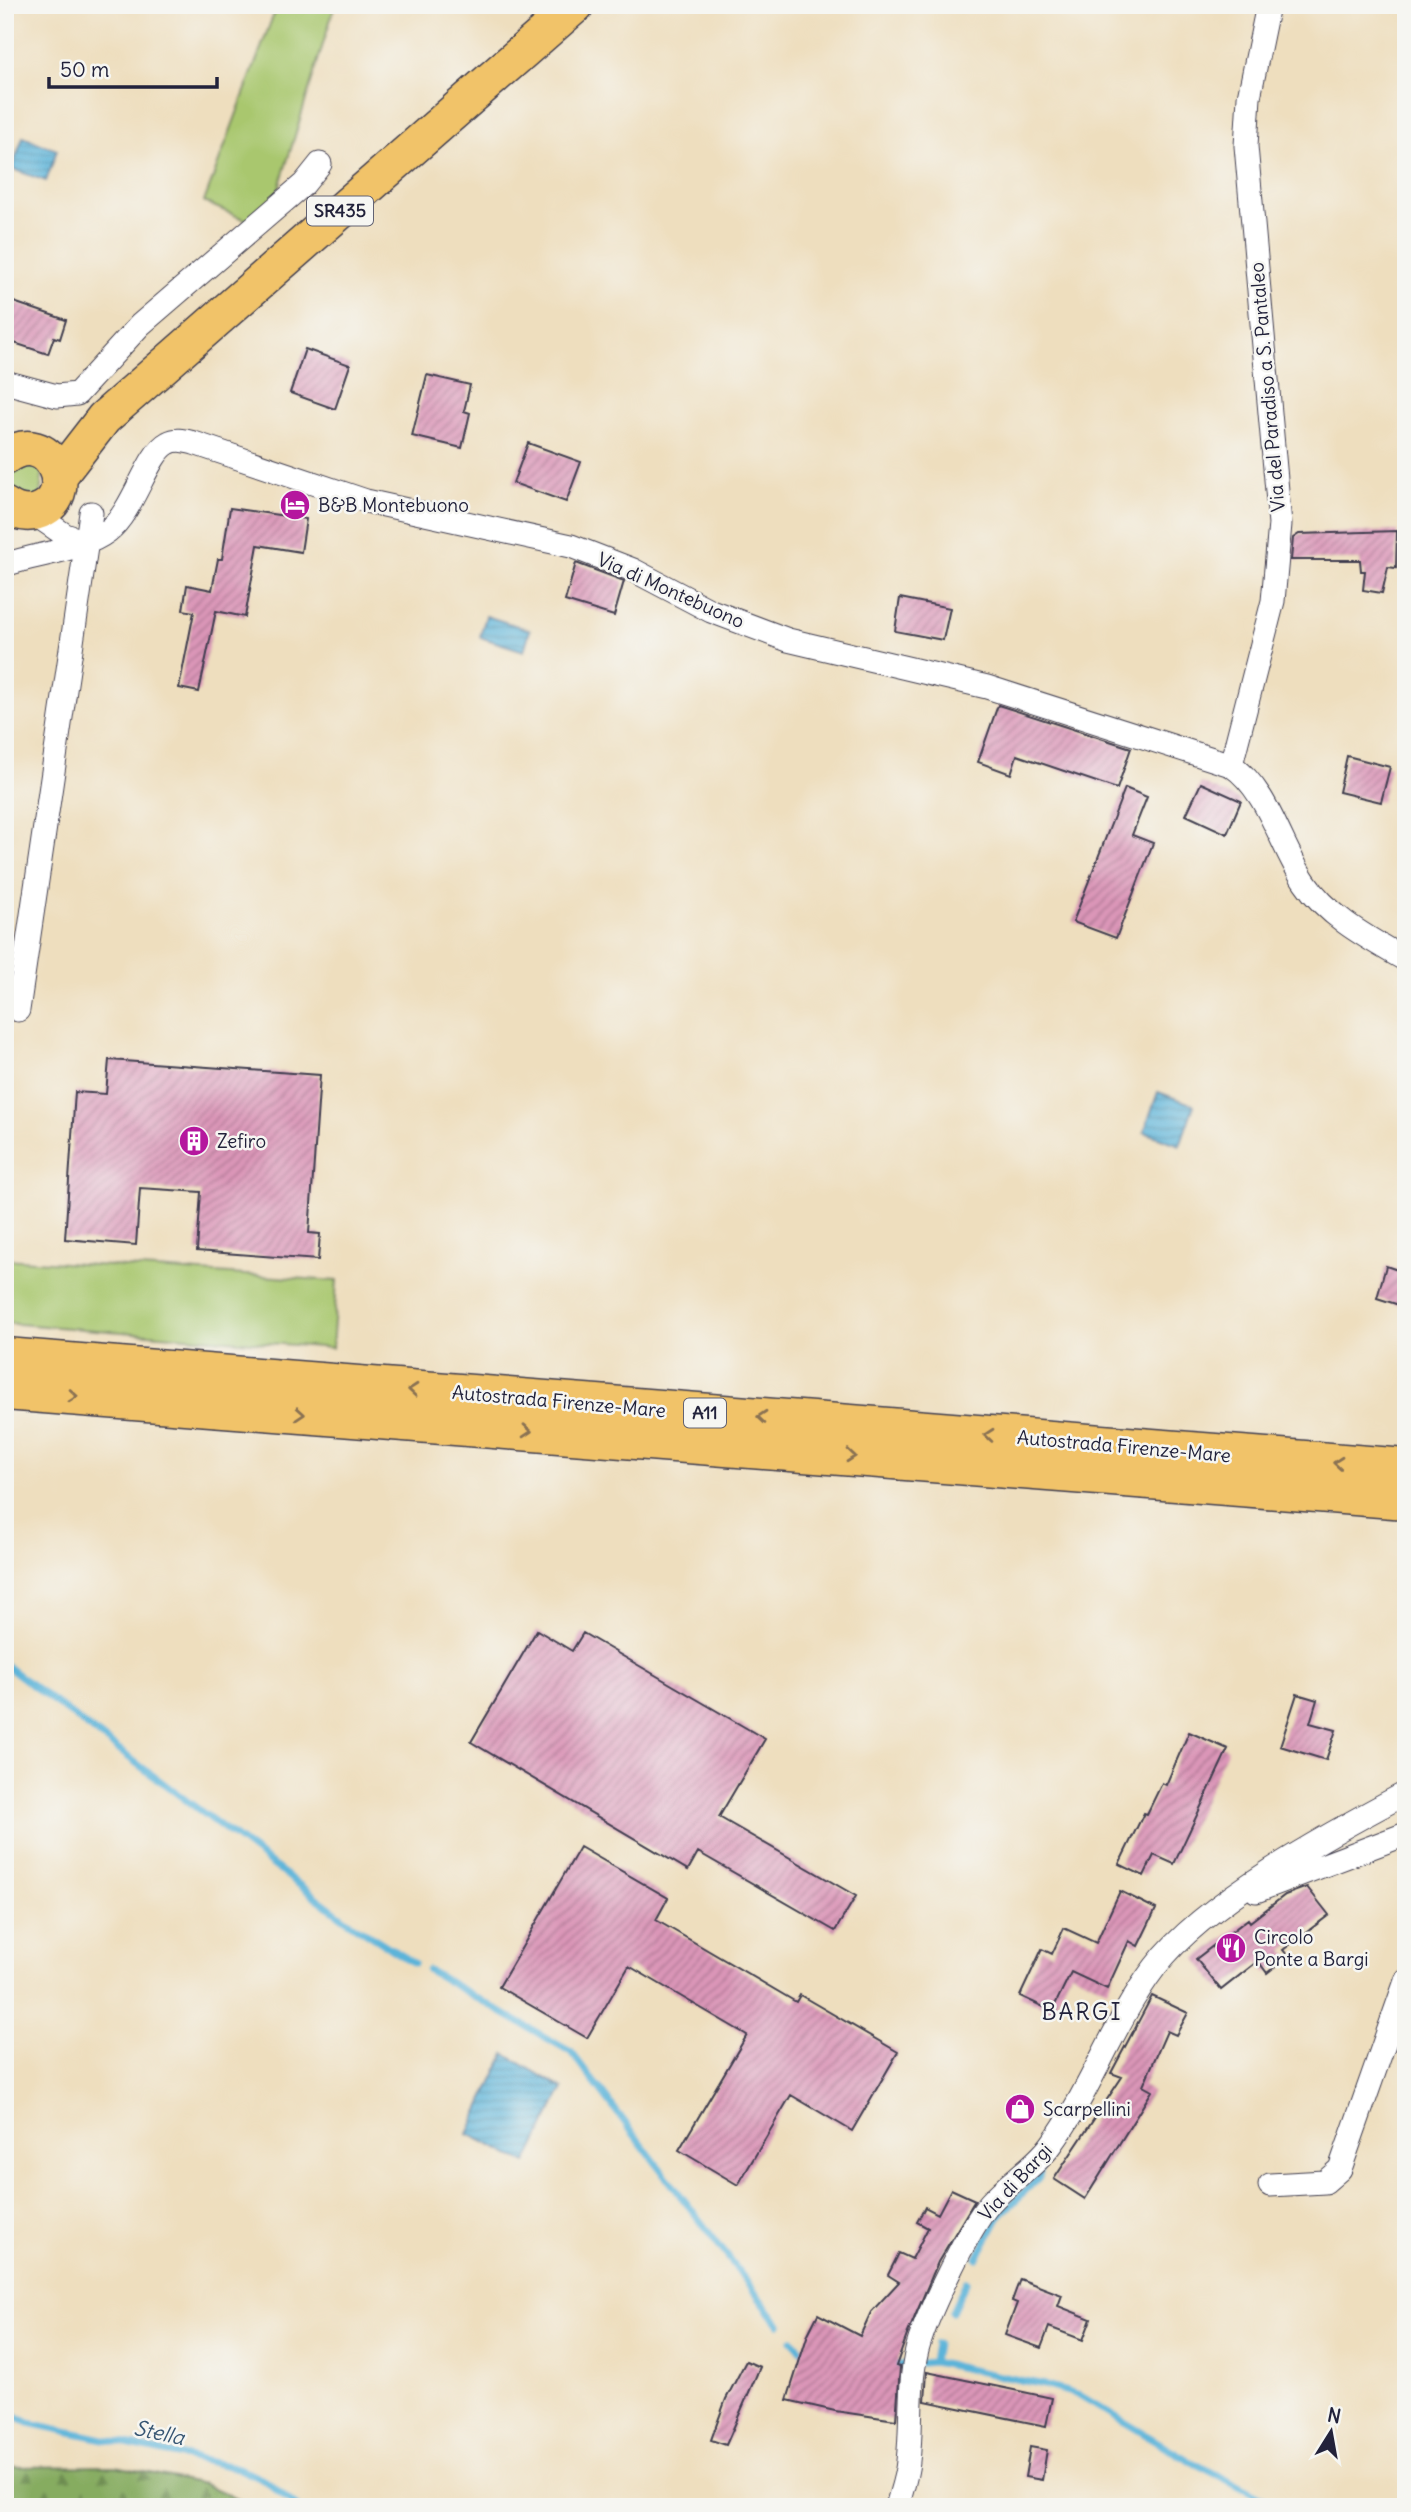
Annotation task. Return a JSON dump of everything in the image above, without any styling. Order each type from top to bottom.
[{"type":"highway","name":"Autostrada Firenze-Mare","points":[[5,1357],[1406,1468]]},
{"type":"highway","name":"Autostrada Firenze-Mare","points":[[5,1391],[1406,1500]]},
{"type":"main road","name":"SR435","points":[[104,418],[576,5]]},
{"type":"main road","points":[[18,448],[104,418]]},
{"type":"main road","points":[[21,514],[46,507],[59,482],[104,418]]},
{"type":"main road","points":[[18,448],[51,460],[59,482]]},
{"type":"street","name":"Via del Paradiso a S. Pantaleo","points":[[1231,765],[1273,601],[1278,568],[1280,506],[1246,146],[1249,97],[1268,5]]},
{"type":"street","points":[[5,382],[57,396],[77,394],[140,325],[304,184],[320,164]]},
{"type":"street","name":"Via di Montebuono","points":[[5,565],[86,542],[106,533],[125,512],[160,449],[175,440],[366,501],[570,546],[633,569],[710,611],[788,640],[987,687],[1231,765],[1252,785],[1297,871],[1313,893],[1361,934],[1406,960]]},
{"type":"street","points":[[59,482],[76,507],[91,513],[125,512]]},
{"type":"street","points":[[18,1010],[91,513]]},
{"type":"street","points":[[21,514],[86,542]]},
{"type":"street","points":[[21,514],[36,556]]},
{"type":"street","name":"Via di Bargi","points":[[897,2507],[909,2457],[913,2372],[918,2345],[981,2214],[1055,2138],[1113,2033],[1154,1968],[1181,1938],[1230,1900],[1308,1849],[1406,1793]]},
{"type":"street","points":[[1230,1900],[1303,1876],[1406,1834]]},
{"type":"street","points":[[1270,2185],[1325,2182],[1340,2169],[1406,1981]]},
{"type":"green space","points":[[277,5],[335,5],[275,201],[248,221],[204,202]]},
{"type":"green space","points":[[43,465],[40,498],[8,493],[5,475],[10,466]]},
{"type":"green space","points":[[5,1259],[337,1281],[332,1348],[5,1323]]},
{"type":"green space","points":[[116,2466],[204,2484],[255,2507],[5,2507],[5,2467]]},
{"type":"water","points":[[23,137],[57,150],[46,181],[12,169]]},
{"type":"water","points":[[486,616],[530,630],[524,651],[480,637]]},
{"type":"water","points":[[1158,1092],[1194,1105],[1180,1145],[1144,1132]]},
{"type":"water","points":[[505,2054],[563,2089],[526,2163],[468,2134]]},
{"type":"building","points":[[5,299],[66,320],[60,339],[54,337],[48,354],[5,340]]},
{"type":"building","points":[[305,349],[350,365],[335,409],[290,393]]},
{"type":"building","points":[[427,375],[470,385],[464,411],[470,413],[462,448],[412,436]]},
{"type":"building","points":[[528,443],[581,462],[566,502],[513,483]]},
{"type":"building","points":[[230,508],[306,519],[301,552],[258,545],[245,617],[216,611],[199,692],[179,688],[194,612],[183,610],[187,585],[212,590],[218,559],[222,559]]},
{"type":"building","points":[[1397,531],[1396,568],[1388,567],[1382,593],[1363,590],[1365,571],[1361,571],[1360,560],[1291,560],[1293,538],[1299,534]]},
{"type":"building","points":[[576,563],[624,581],[614,616],[565,601]]},
{"type":"building","points":[[900,598],[950,608],[943,640],[895,631]]},
{"type":"building","points":[[998,705],[1131,748],[1117,789],[1017,755],[1011,774],[978,762]]},
{"type":"building","points":[[1347,756],[1390,767],[1381,802],[1339,792]]},
{"type":"building","points":[[1201,783],[1241,801],[1227,834],[1186,815]]},
{"type":"building","points":[[1125,788],[1147,797],[1132,835],[1153,843],[1116,938],[1073,922]]},
{"type":"building","name":"Zefiro","points":[[109,1060],[320,1075],[309,1233],[320,1234],[318,1260],[197,1251],[201,1192],[140,1188],[136,1245],[65,1239],[75,1092],[106,1094]]},
{"type":"building","points":[[1386,1266],[1406,1273],[1399,1305],[1377,1298]]},
{"type":"building","points":[[537,1630],[572,1651],[583,1633],[765,1739],[719,1817],[856,1896],[835,1931],[698,1852],[688,1870],[471,1742]]},
{"type":"building","points":[[1297,1694],[1317,1700],[1310,1723],[1336,1730],[1326,1760],[1280,1746]]},
{"type":"building","points":[[1189,1732],[1228,1749],[1174,1864],[1154,1855],[1144,1876],[1119,1864],[1144,1813],[1147,1814],[1162,1783],[1166,1785]]},
{"type":"building","points":[[580,1847],[668,1898],[656,1920],[796,2002],[800,1995],[898,2052],[852,2131],[791,2095],[738,2185],[679,2150],[747,2035],[629,1966],[587,2038],[499,1987]]},
{"type":"building","points":[[1307,1887],[1329,1915],[1283,1950],[1288,1956],[1267,1973],[1258,1961],[1221,1990],[1196,1959],[1248,1919],[1250,1922],[1285,1895]]},
{"type":"building","points":[[1120,1891],[1156,1909],[1138,1946],[1129,1941],[1107,1989],[1071,1972],[1052,2011],[1020,1996],[1042,1949],[1052,1954],[1064,1928],[1096,1943]]},
{"type":"building","points":[[1152,1996],[1188,2013],[1176,2035],[1167,2031],[1143,2086],[1152,2091],[1085,2199],[1054,2179],[1122,2077],[1111,2073]]},
{"type":"building","points":[[951,2189],[975,2200],[938,2262],[907,2335],[896,2366],[900,2367],[896,2420],[835,2411],[787,2400],[808,2334],[818,2314],[860,2336],[871,2312],[899,2282],[888,2275],[899,2253],[912,2259],[928,2228],[917,2222],[925,2207],[938,2214]]},
{"type":"building","points":[[1020,2279],[1062,2295],[1058,2306],[1091,2319],[1083,2340],[1049,2327],[1041,2348],[1005,2335],[1017,2303],[1012,2301]]},
{"type":"building","points":[[746,2361],[760,2367],[726,2445],[711,2440],[726,2399]]},
{"type":"building","points":[[927,2372],[1052,2398],[1046,2426],[925,2401]]},
{"type":"building","points":[[1030,2447],[1047,2450],[1042,2480],[1025,2477]]},
{"type":"waterway","points":[[5,1665],[349,1922],[414,1963]]},
{"type":"waterway","points":[[428,1970],[571,2052],[779,2324]]},
{"type":"waterway","points":[[977,2258],[998,2218],[1039,2177],[1040,2172]]},
{"type":"waterway","points":[[952,2312],[966,2282]]},
{"type":"waterway","points":[[792,2340],[807,2356]]},
{"type":"waterway","points":[[933,2362],[936,2344]]},
{"type":"waterway","points":[[890,2366],[933,2362],[1044,2385],[1081,2396],[1188,2460],[1280,2507]]},
{"type":"waterway","name":"Stella","points":[[5,2410],[29,2423],[238,2468],[267,2482],[297,2507]]},
{"type":"place","name":"B&B Montebuono","points":[[295,505]]},
{"type":"place","name":"Zefiro","points":[[194,1141]]},
{"type":"place","name":"Circolo Ponte a Bargi","points":[[1231,1948]]},
{"type":"place","name":"Scarpellini","points":[[1020,2109]]},
{"type":"district","name":"BARGI","points":[[1082,2012]]}]
